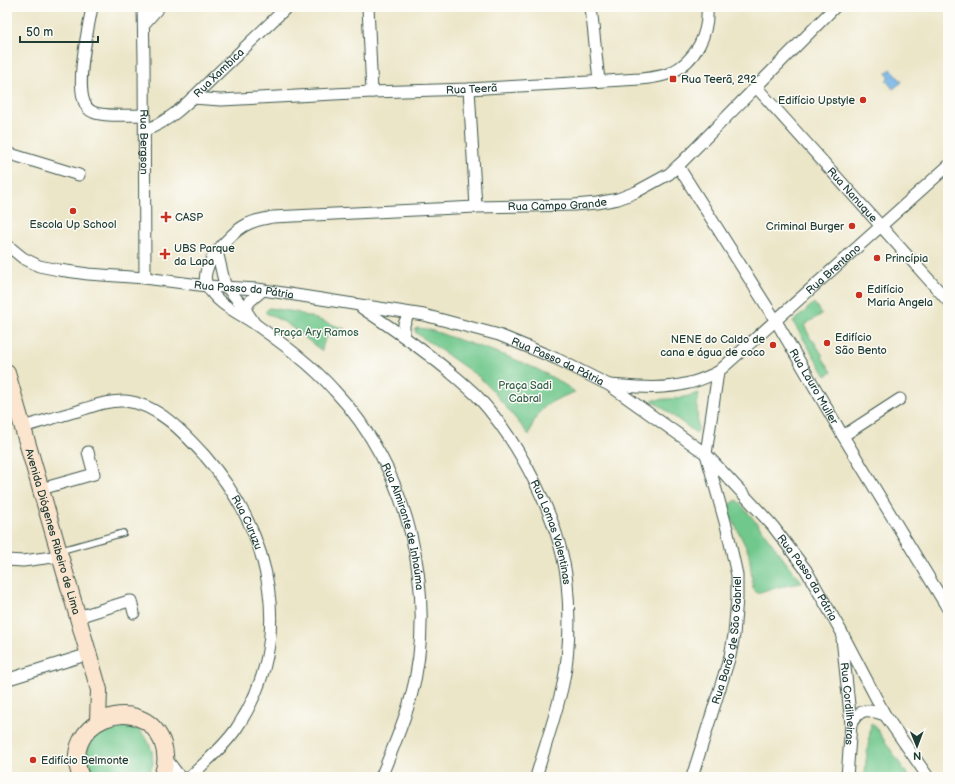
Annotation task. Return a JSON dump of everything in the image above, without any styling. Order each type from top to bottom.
[{"type":"main road","name":"Avenida Diógenes Ribeiro de Lima","points":[[7,373],[10,389],[23,427],[99,690],[98,721]]},
{"type":"main road","name":"Avenida Diógenes Ribeiro de Lima","points":[[99,690],[118,715]]},
{"type":"main road","points":[[81,777],[78,770],[77,759],[78,748],[83,738],[89,728],[98,721],[118,715],[138,718],[154,729],[160,738],[166,756],[164,772],[161,777]]},
{"type":"street","points":[[92,7],[82,69],[81,88],[83,101],[90,111],[99,114],[144,115]]},
{"type":"street","name":"Rua Bergson","points":[[143,7],[145,278]]},
{"type":"street","points":[[144,24],[159,7]]},
{"type":"street","name":"Rua Xambica","points":[[145,130],[154,127],[167,119],[192,98],[287,7]]},
{"type":"street","points":[[368,7],[372,92]]},
{"type":"street","points":[[590,7],[599,81]]},
{"type":"street","name":"Rua Teerã","points":[[192,98],[221,100],[372,92],[469,89],[656,77],[669,74],[684,66],[696,51],[704,36],[707,23],[707,7]]},
{"type":"street","name":"Rua Campo Grande","points":[[207,286],[206,274],[209,265],[217,251],[232,234],[255,221],[273,217],[476,207],[574,205],[618,199],[636,192],[656,182],[678,166],[835,7]]},
{"type":"street","name":"Rua Nanuque","points":[[756,88],[948,301]]},
{"type":"street","points":[[469,89],[476,207]]},
{"type":"street","points":[[7,153],[79,175]]},
{"type":"street","name":"Rua Lauro Muller","points":[[678,166],[776,321],[843,436],[948,609]]},
{"type":"street","name":"Rua Brentano","points":[[609,384],[669,387],[689,383],[718,372],[948,166]]},
{"type":"street","name":"Rua Passo da Pátria","points":[[7,245],[23,258],[39,266],[88,274],[145,278],[227,288],[263,290],[424,316],[499,335],[557,359],[609,384],[706,454],[772,525],[790,547],[820,593],[885,715],[928,777]]},
{"type":"street","points":[[217,251],[225,285],[245,309],[255,324]]},
{"type":"street","name":"Rua Almirante de Inhaúma","points":[[207,286],[218,301],[255,324],[287,347],[318,373],[335,390],[357,417],[379,453],[398,492],[412,534],[419,572],[421,592],[421,629],[411,697],[397,741],[381,777]]},
{"type":"street","points":[[245,309],[250,301],[263,290]]},
{"type":"street","name":"Rua Lomas Valentinas","points":[[360,306],[404,336],[447,369],[477,396],[500,424],[525,463],[550,517],[561,551],[567,588],[569,616],[563,684],[536,777]]},
{"type":"street","name":"Rua Lomas Valentinas","points":[[387,310],[404,336]]},
{"type":"street","points":[[404,336],[404,324],[409,313]]},
{"type":"street","points":[[706,454],[718,372]]},
{"type":"street","points":[[843,436],[900,399]]},
{"type":"street","name":"Rua Curuzu","points":[[23,427],[102,403],[124,401],[143,405],[164,417],[190,439],[213,465],[234,495],[245,515],[261,553],[269,590],[272,625],[269,645],[264,668],[253,698],[235,730],[190,777]]},
{"type":"street","points":[[41,490],[94,474],[88,452]]},
{"type":"street","name":"Rua Barão de São Gabriel","points":[[692,777],[730,656],[734,635],[737,598],[737,575],[706,454]]},
{"type":"street","points":[[7,560],[23,561],[60,553]]},
{"type":"street","points":[[78,617],[130,600],[134,613]]},
{"type":"street","name":"Rua Cordilheiras","points":[[841,631],[850,724],[847,777]]},
{"type":"street","points":[[12,678],[89,654]]},
{"type":"street","points":[[850,724],[856,715],[868,710],[885,715]]},
{"type":"street","points":[[166,756],[180,777]]},
{"type":"lane","points":[[60,553],[123,533]]},
{"type":"green space","points":[[814,303],[822,314],[804,325],[812,341],[813,340],[832,372],[826,376],[793,322]]},
{"type":"green space","name":"Praça Ary Ramos","points":[[269,308],[296,312],[345,329],[335,332],[326,338],[322,351],[286,323],[266,313]]},
{"type":"green space","name":"Praça Sadi Cabral","points":[[418,328],[437,332],[533,367],[575,392],[558,399],[545,407],[536,418],[529,435],[492,390],[479,377],[416,333],[415,329]]},
{"type":"green space","points":[[699,393],[697,407],[698,432],[696,433],[652,400],[681,398]]},
{"type":"green space","points":[[737,500],[802,583],[773,588],[757,593],[753,589],[749,553],[726,507]]},
{"type":"green space","points":[[871,723],[874,725],[907,774],[907,777],[864,777]]},
{"type":"green space","points":[[126,724],[138,729],[147,739],[152,751],[153,764],[148,776],[92,777],[88,769],[87,753],[92,738],[97,732],[104,728]]},
{"type":"water","points":[[891,69],[902,82],[893,89],[886,80],[889,77],[886,73]]},
{"type":"place","name":"Rua Teerã, 292","points":[[673,79]]},
{"type":"place","name":"Edifício Upstyle","points":[[863,100]]},
{"type":"place","name":"Escola Up School","points":[[73,211]]},
{"type":"place","name":"CASP","points":[[166,217]]},
{"type":"place","name":"Criminal Burger","points":[[852,226]]},
{"type":"place","name":"UBS Parque da Lapa","points":[[165,254]]},
{"type":"place","name":"Princípia","points":[[877,258]]},
{"type":"place","name":"Edifício Maria Angela","points":[[859,295]]},
{"type":"place","name":"Edifício São Bento","points":[[827,343]]},
{"type":"place","name":"NENE do Caldo de cana e água de coco","points":[[773,345]]},
{"type":"place","name":"Edifício Belmonte","points":[[33,760]]}]
